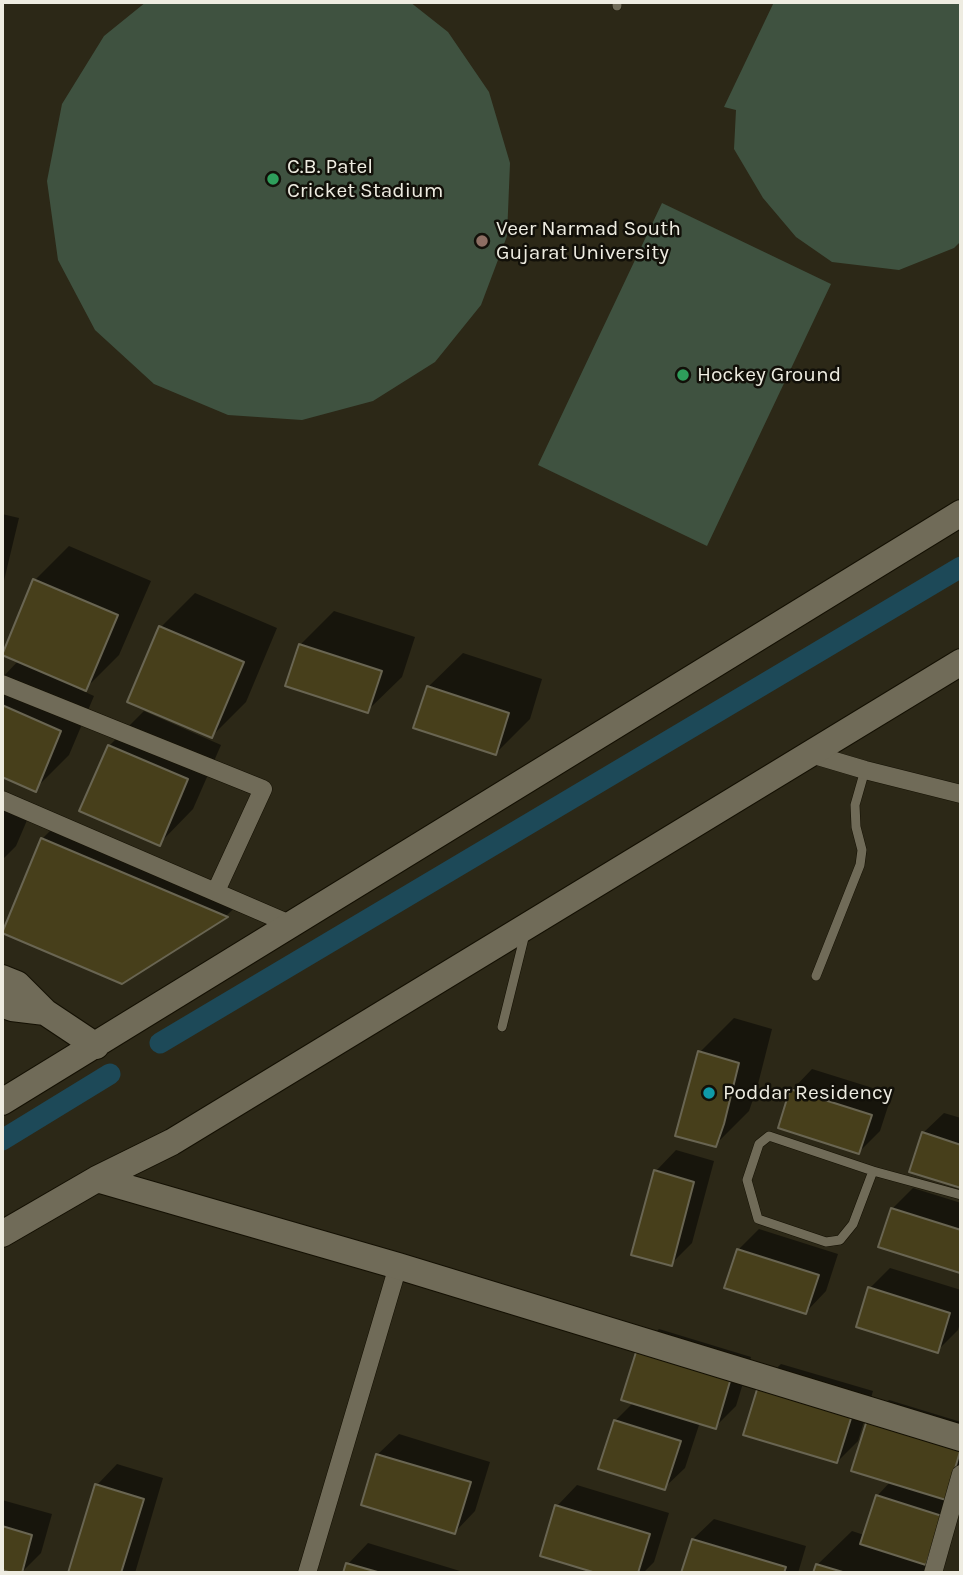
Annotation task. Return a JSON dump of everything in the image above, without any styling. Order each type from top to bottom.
[{"type":"street","points":[[2,1102],[961,513]]},
{"type":"street","points":[[2,1234],[97,1179],[172,1142],[961,662]]},
{"type":"street","points":[[2,684],[263,789],[216,891]]},
{"type":"street","points":[[811,754],[961,794]]},
{"type":"street","points":[[2,800],[292,925]]},
{"type":"street","points":[[2,978],[16,984],[45,1012],[96,1046]]},
{"type":"street","points":[[2,1004],[12,1008],[45,1012]]},
{"type":"street","points":[[97,1179],[398,1266],[961,1438]]},
{"type":"street","points":[[307,1573],[398,1266]]},
{"type":"street","points":[[933,1573],[961,1474]]},
{"type":"lane","points":[[816,976],[860,865],[862,850],[856,827],[855,805],[864,770]]},
{"type":"lane","points":[[502,1027],[527,926]]},
{"type":"lane","points":[[873,1171],[853,1224],[840,1240],[826,1242],[758,1219],[747,1181],[760,1144],[769,1136],[873,1171],[961,1195]]},
{"type":"green space","points":[[146,2],[410,2],[448,32],[489,92],[510,163],[507,236],[481,305],[435,362],[373,401],[302,420],[228,415],[154,384],[95,330],[58,260],[47,181],[62,104],[104,36]]},
{"type":"green space","points":[[774,2],[961,2],[961,241],[954,248],[899,270],[832,262],[796,237],[763,198],[734,149],[736,110],[724,107]]},
{"type":"green space","points":[[662,203],[831,284],[707,546],[538,465]]},
{"type":"building","points":[[33,579],[118,615],[86,691],[2,655]]},
{"type":"building","points":[[159,626],[244,662],[212,738],[127,702]]},
{"type":"building","points":[[299,644],[382,671],[368,713],[285,686]]},
{"type":"building","points":[[427,686],[509,713],[496,755],[413,728]]},
{"type":"building","points":[[2,705],[61,731],[36,792],[2,777]]},
{"type":"building","points":[[108,745],[188,779],[160,846],[79,811]]},
{"type":"building","points":[[41,838],[228,917],[122,984],[2,933]]},
{"type":"building","name":"Poddar Residency","points":[[698,1051],[739,1063],[716,1147],[675,1136]]},
{"type":"building","points":[[790,1089],[872,1115],[859,1154],[778,1128]]},
{"type":"building","points":[[922,1132],[961,1145],[961,1188],[909,1172]]},
{"type":"building","points":[[654,1170],[694,1182],[672,1266],[631,1255]]},
{"type":"building","points":[[891,1208],[961,1230],[960,1273],[878,1247]]},
{"type":"building","points":[[737,1249],[819,1275],[806,1314],[724,1288]]},
{"type":"building","points":[[868,1287],[950,1313],[938,1353],[856,1327]]},
{"type":"building","points":[[637,1349],[731,1378],[716,1429],[621,1400]]},
{"type":"building","points":[[759,1383],[853,1412],[837,1463],[743,1435]]},
{"type":"building","points":[[614,1420],[681,1441],[665,1490],[598,1469]]},
{"type":"building","points":[[867,1420],[961,1448],[946,1500],[851,1471]]},
{"type":"building","points":[[376,1454],[471,1482],[455,1534],[361,1505]]},
{"type":"building","points":[[95,1484],[144,1499],[121,1573],[68,1573]]},
{"type":"building","points":[[876,1495],[942,1516],[926,1565],[860,1544]]},
{"type":"building","points":[[555,1505],[650,1534],[638,1573],[596,1573],[540,1556]]},
{"type":"building","points":[[2,1526],[32,1535],[22,1573],[2,1570]]},
{"type":"building","points":[[692,1539],[786,1567],[784,1573],[681,1573]]},
{"type":"building","points":[[346,1563],[381,1573],[343,1573]]},
{"type":"building","points":[[816,1564],[846,1573],[813,1573]]},
{"type":"waterway","points":[[160,1043],[961,567]]},
{"type":"waterway","points":[[2,1140],[110,1074]]},
{"type":"place","name":"C.B. Patel Cricket Stadium","points":[[273,179]]},
{"type":"place","name":"Veer Narmad South Gujarat University","points":[[482,241]]},
{"type":"place","name":"Hockey Ground","points":[[683,375]]},
{"type":"place","name":"Poddar Residency","points":[[709,1093]]}]
